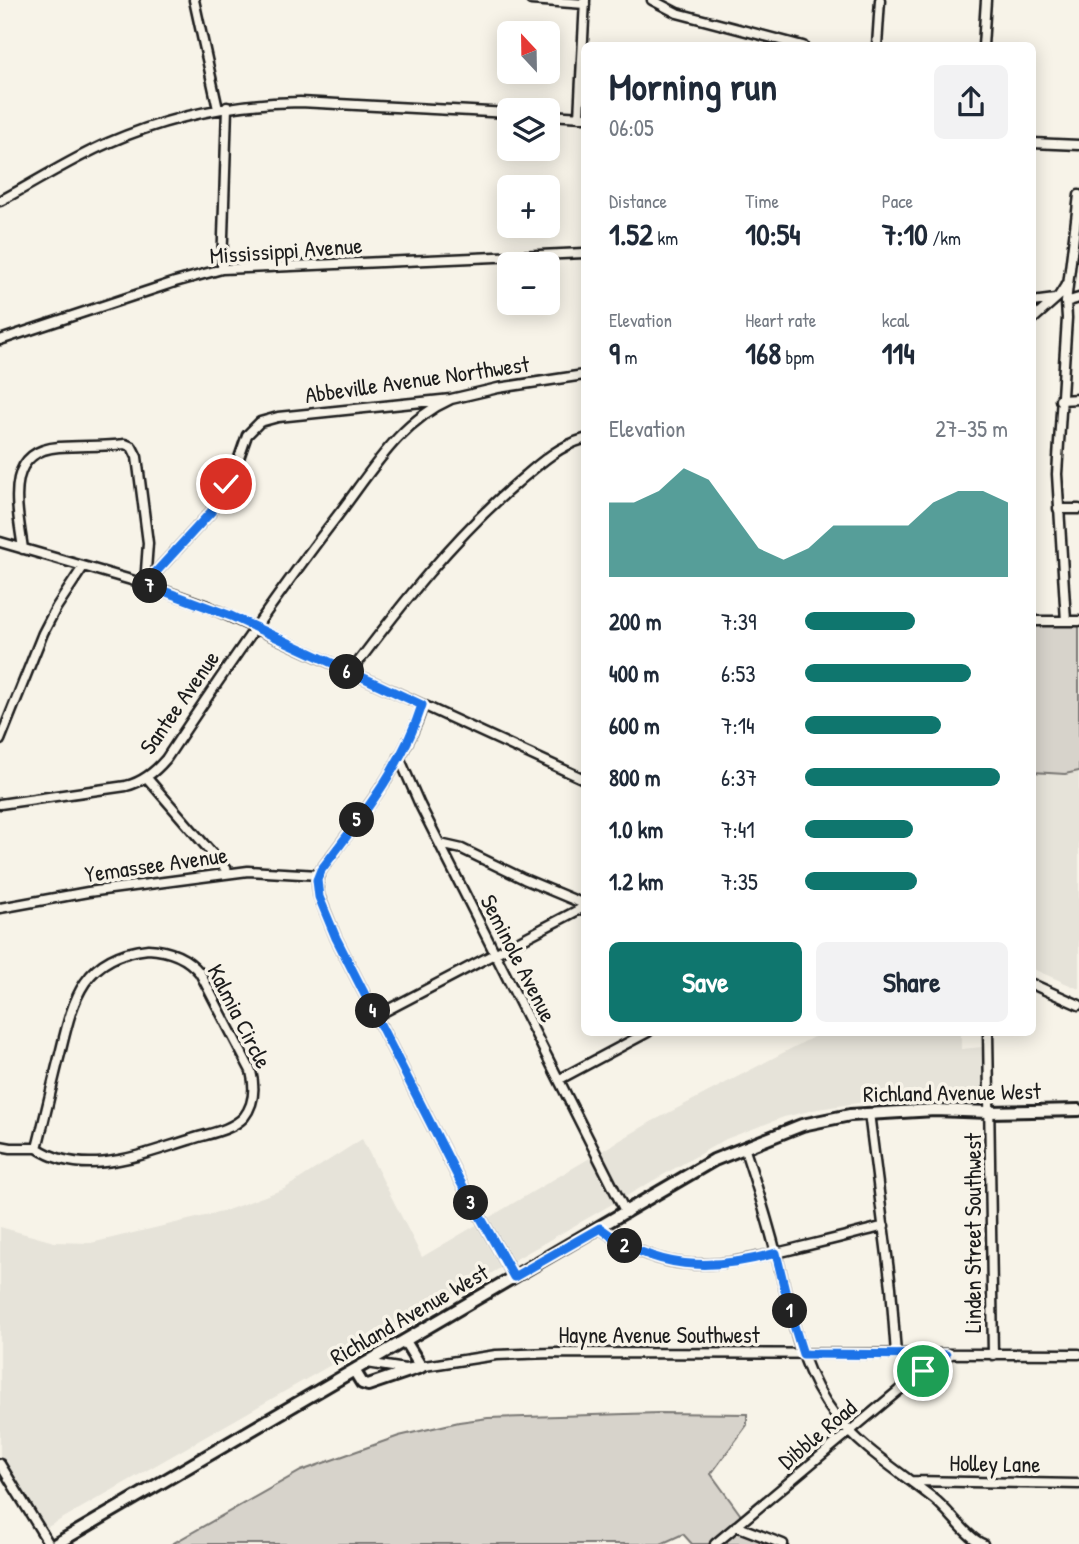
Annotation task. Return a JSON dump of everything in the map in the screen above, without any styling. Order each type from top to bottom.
[{"type":"main road","name":"Richland Avenue West","points":[[56,1544],[714,1160],[744,1147],[802,1125],[869,1113],[1079,1110]]},
{"type":"main road","points":[[354,1370],[362,1382],[368,1385],[421,1367],[405,1341]]},
{"type":"street","points":[[194,0],[223,108],[222,270]]},
{"type":"street","points":[[531,0],[585,2],[584,42]]},
{"type":"street","points":[[652,0],[677,13],[788,42]]},
{"type":"street","points":[[877,42],[880,0]]},
{"type":"street","points":[[983,42],[986,0]]},
{"type":"street","points":[[0,201],[106,144],[148,127],[223,108],[273,103],[320,103],[497,112]]},
{"type":"street","points":[[560,116],[581,117]]},
{"type":"street","points":[[1036,143],[1079,145]]},
{"type":"street","points":[[1066,621],[1058,509],[1058,451],[1066,302],[1079,195]]},
{"type":"street","name":"Mississippi Avenue","points":[[0,340],[175,282],[222,270],[581,253]]},
{"type":"street","points":[[1036,316],[1066,285],[1070,273]]},
{"type":"street","points":[[1066,302],[1079,298]]},
{"type":"street","points":[[1036,301],[1055,299]]},
{"type":"street","name":"Abbeville Avenue Northwest","points":[[145,584],[211,512],[239,458],[247,435],[264,420],[451,399],[498,388],[581,375]]},
{"type":"street","name":"Santee Avenue","points":[[0,804],[126,786],[146,778],[166,759],[254,627],[363,480],[404,430],[432,408],[451,399]]},
{"type":"street","points":[[1060,400],[1079,399]]},
{"type":"street","points":[[350,673],[471,525],[542,462],[568,444],[581,440]]},
{"type":"street","points":[[23,549],[17,505],[21,470],[27,460],[37,452],[56,447],[125,444],[132,447],[137,457],[148,543],[145,584]]},
{"type":"street","points":[[1058,509],[1079,509]]},
{"type":"street","points":[[0,542],[145,584],[207,606],[581,778]]},
{"type":"street","points":[[0,740],[43,633],[55,608],[83,566]]},
{"type":"street","points":[[1036,621],[1079,621]]},
{"type":"street","points":[[422,705],[415,726],[398,757],[319,875],[317,888],[322,906],[376,1016],[460,1181],[514,1277]]},
{"type":"street","name":"Seminole Avenue","points":[[398,757],[626,1213]]},
{"type":"street","points":[[146,778],[229,873]]},
{"type":"street","points":[[440,844],[462,849],[581,905]]},
{"type":"street","name":"Yemassee Avenue","points":[[0,908],[88,892],[248,871],[319,875]]},
{"type":"street","points":[[376,1016],[581,908]]},
{"type":"street","name":"Kalmia Circle","points":[[0,1146],[11,1149],[37,1148],[53,1159],[102,1163],[132,1158],[238,1122],[246,1114],[254,1093],[251,1071],[214,997],[200,973],[190,963],[169,952],[141,950],[105,963],[89,977],[71,1008],[37,1148]]},
{"type":"street","points":[[1036,986],[1079,1005]]},
{"type":"street","points":[[559,1079],[640,1036]]},
{"type":"street","name":"Linden Street Southwest","points":[[988,1036],[993,1355]]},
{"type":"street","points":[[869,1113],[884,1226],[896,1354]]},
{"type":"street","points":[[744,1147],[776,1253],[792,1319],[809,1372],[822,1397],[850,1431],[952,1514],[978,1543]]},
{"type":"street","points":[[600,1228],[621,1244],[662,1260],[680,1264],[724,1264],[884,1226]]},
{"type":"street","name":"Hayne Avenue Southwest","points":[[367,1363],[397,1368],[421,1367],[496,1355],[541,1353],[1079,1354]]},
{"type":"street","name":"Dibble Road","points":[[715,1544],[946,1355]]},
{"type":"street","points":[[0,1464],[49,1544]]},
{"type":"street","name":"Holley Lane","points":[[911,1481],[1079,1484]]},
{"type":"street","points":[[737,1527],[783,1544]]},
{"type":"shaded area","points":[[1036,626],[1079,626],[1079,771],[1065,774],[1036,772]]},
{"type":"shaded area","points":[[1079,771],[1079,989],[1036,970],[1036,772],[1065,774]]},
{"type":"shaded area","points":[[815,1036],[961,1036],[961,1049],[983,1047],[983,1097],[871,1101],[818,1109],[784,1117],[726,1139],[46,1528],[0,1455],[0,1227],[54,1242],[91,1243],[222,1212],[284,1189],[362,1139],[422,1257],[651,1122]]},
{"type":"shaded area","points":[[659,1413],[747,1414],[747,1425],[711,1474],[740,1514],[741,1530],[775,1544],[692,1544],[683,1534],[661,1544],[172,1544],[301,1471],[399,1436],[488,1418]]},
{"type":"route","points":[[226,484],[211,512],[145,584],[231,616],[422,705],[411,734],[386,778],[321,870],[317,888],[322,906],[350,968],[460,1181],[514,1277],[600,1228],[621,1244],[680,1264],[724,1264],[776,1253],[803,1354],[946,1355],[923,1371]]}]
